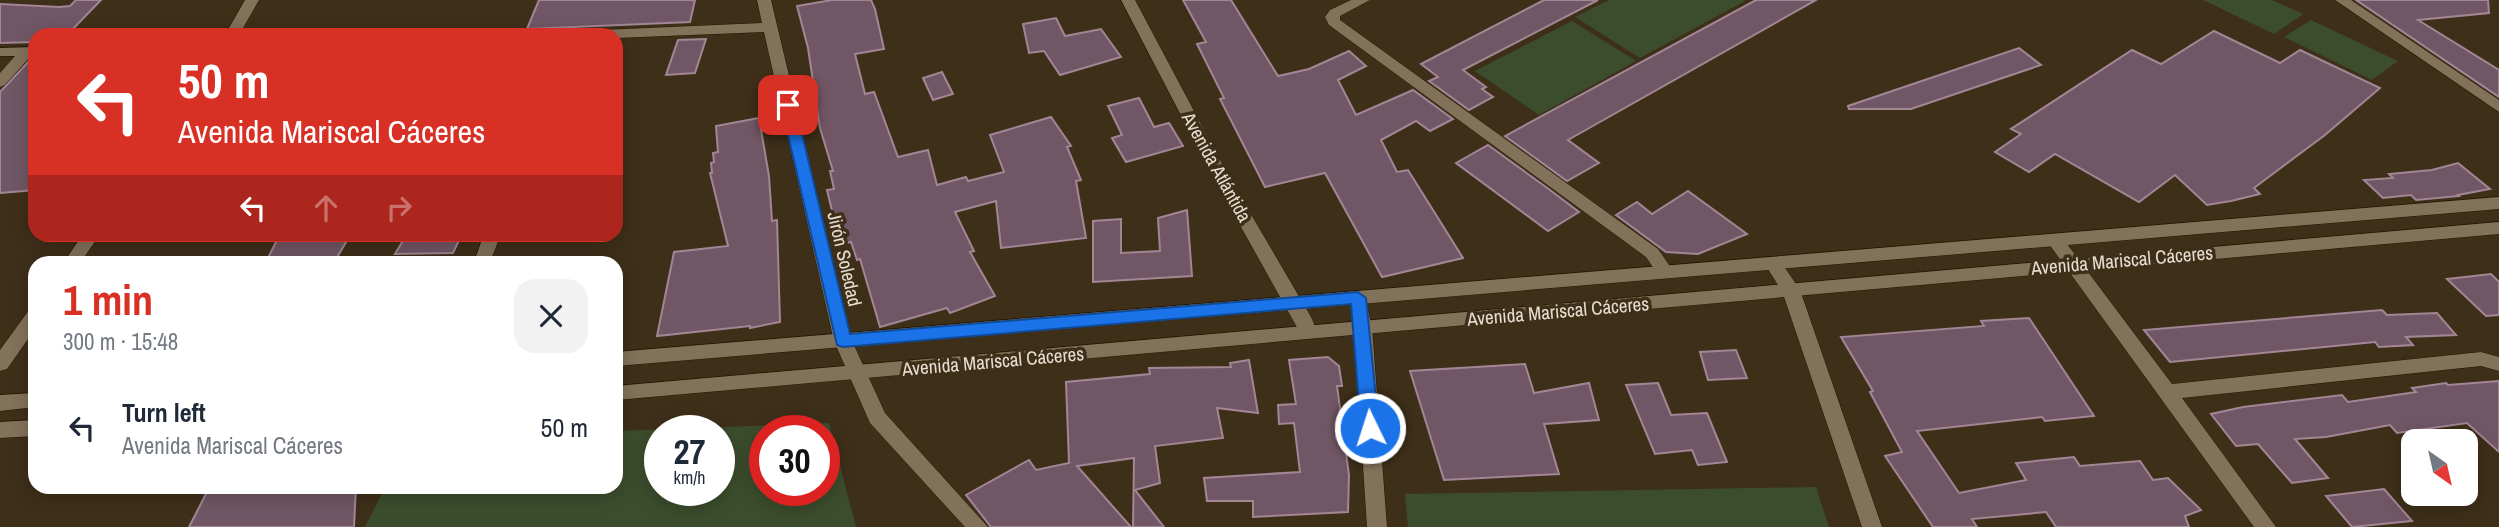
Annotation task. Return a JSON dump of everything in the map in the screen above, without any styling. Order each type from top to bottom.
[{"type":"street","points":[[237,28],[252,0]]},
{"type":"street","name":"Jirón Soledad","points":[[764,0],[843,341],[877,418],[978,527]]},
{"type":"street","name":"Avenida Atlántida","points":[[1128,0],[1220,175],[1295,303],[1309,333]]},
{"type":"street","points":[[1363,0],[1335,13],[1332,17],[1334,22],[1652,253],[1665,272]]},
{"type":"street","points":[[2342,0],[2499,107]]},
{"type":"street","points":[[623,33],[770,27]]},
{"type":"street","points":[[0,52],[28,51]]},
{"type":"street","points":[[0,82],[28,54]]},
{"type":"street","name":"Avenida Mariscal Cáceres","points":[[623,358],[2499,203]]},
{"type":"street","name":"Avenida Mariscal Cáceres","points":[[623,392],[2499,228]]},
{"type":"street","points":[[2055,240],[2266,527]]},
{"type":"street","points":[[1773,263],[1791,290],[1872,527]]},
{"type":"street","points":[[1358,298],[1363,328],[1377,527]]},
{"type":"street","points":[[0,364],[28,325]]},
{"type":"street","points":[[2166,392],[2481,359],[2499,364]]},
{"type":"street","points":[[0,403],[28,401]]},
{"type":"street","points":[[0,430],[28,428]]},
{"type":"green space","points":[[1609,0],[1745,1],[1640,58],[1575,17]]},
{"type":"green space","points":[[2203,0],[2272,0],[2303,14],[2274,34]]},
{"type":"green space","points":[[2311,20],[2398,61],[2372,80],[2284,37]]},
{"type":"green space","points":[[1572,21],[1636,61],[1539,115],[1475,71]]},
{"type":"green space","points":[[749,426],[749,506],[840,506],[840,465],[856,527],[365,527],[382,494],[623,494],[623,431],[644,430],[644,506],[735,506],[735,427]]},
{"type":"green space","points":[[1816,487],[1829,527],[1408,527],[1405,494]]},
{"type":"building","points":[[76,0],[101,0],[74,28],[28,28],[28,42],[0,43],[0,4],[70,6]]},
{"type":"building","points":[[539,0],[695,0],[690,22],[527,28]]},
{"type":"building","points":[[832,0],[871,0],[875,9],[884,49],[855,54],[865,94],[874,92],[898,157],[928,150],[937,185],[966,177],[968,181],[1004,172],[990,135],[1051,117],[1071,146],[1067,147],[1081,180],[1076,181],[1086,238],[1001,248],[996,201],[955,212],[974,251],[970,252],[995,296],[950,313],[947,308],[880,327],[860,259],[857,260],[851,242],[841,244],[834,219],[827,190],[834,189],[830,171],[833,171],[820,128],[808,48],[797,6]]},
{"type":"building","points":[[1183,0],[1231,0],[1278,76],[1309,69],[1349,51],[1366,66],[1338,80],[1356,115],[1413,90],[1453,119],[1430,131],[1416,121],[1381,140],[1397,172],[1408,170],[1463,258],[1382,277],[1325,173],[1265,187],[1220,99],[1224,98],[1197,44],[1206,42]]},
{"type":"building","points":[[1544,0],[1598,0],[1463,70],[1486,87],[1482,89],[1493,97],[1469,110],[1429,81],[1438,77],[1421,64]]},
{"type":"building","points":[[1756,0],[1816,0],[1568,140],[1599,163],[1567,181],[1505,136]]},
{"type":"building","points":[[2356,0],[2488,0],[2489,13],[2418,20],[2499,70],[2499,97]]},
{"type":"building","points":[[1056,18],[1065,36],[1101,29],[1121,57],[1060,75],[1044,51],[1029,53],[1023,24]]},
{"type":"building","points":[[2214,31],[2280,63],[2300,50],[2380,88],[2325,135],[2254,188],[2260,194],[2207,205],[2175,175],[2139,202],[2055,154],[2029,172],[1995,152],[2021,134],[2011,129],[2132,50],[2161,64]]},
{"type":"building","points":[[706,39],[695,73],[666,75],[678,40]]},
{"type":"building","points":[[2019,48],[2041,65],[1911,109],[1849,109],[1848,106]]},
{"type":"building","points":[[28,62],[28,191],[0,193],[0,92]]},
{"type":"building","points":[[942,72],[953,94],[933,100],[923,78]]},
{"type":"building","points":[[1139,98],[1154,127],[1169,123],[1183,146],[1126,162],[1112,138],[1122,135],[1108,106]]},
{"type":"building","points":[[759,118],[769,176],[772,221],[777,220],[780,322],[750,328],[657,336],[674,252],[728,246],[710,173],[711,163],[714,162],[713,153],[718,152],[716,126]]},
{"type":"building","points":[[1488,145],[1579,212],[1548,231],[1456,163]]},
{"type":"building","points":[[2458,163],[2490,189],[2459,196],[2416,200],[2411,195],[2383,198],[2364,180],[2393,178],[2389,174],[2432,170]]},
{"type":"building","points":[[1688,191],[1747,234],[1698,254],[1666,252],[1616,215],[1637,202],[1652,214]]},
{"type":"building","points":[[1187,210],[1192,276],[1093,282],[1093,221],[1121,219],[1121,253],[1160,251],[1158,218]]},
{"type":"building","points":[[276,242],[346,242],[338,256],[269,256]]},
{"type":"building","points":[[402,242],[458,242],[453,253],[395,254]]},
{"type":"building","points":[[2491,274],[2499,282],[2499,315],[2486,316],[2447,279]]},
{"type":"building","points":[[2382,310],[2387,315],[2437,313],[2456,335],[2406,337],[2413,345],[2379,347],[2375,342],[2170,362],[2144,330]]},
{"type":"building","points":[[2029,318],[2094,416],[2045,421],[2042,417],[1917,431],[1959,493],[2026,480],[2016,463],[2074,457],[2080,466],[2140,461],[2153,480],[2168,478],[2201,510],[2185,516],[2189,527],[2056,527],[2046,512],[1972,519],[1977,527],[1933,527],[1885,456],[1902,452],[1870,392],[1873,391],[1841,337],[1984,326],[1981,321]]},
{"type":"building","points":[[1736,350],[1747,378],[1708,380],[1700,352]]},
{"type":"building","points":[[1328,357],[1339,366],[1342,386],[1337,386],[1349,475],[1348,512],[1253,517],[1253,501],[1207,501],[1204,478],[1300,472],[1294,423],[1279,424],[1278,405],[1296,404],[1289,360]]},
{"type":"building","points":[[1249,360],[1258,413],[1217,408],[1223,438],[1155,446],[1160,483],[1135,490],[1164,527],[1133,527],[1134,458],[1077,466],[1131,527],[991,527],[966,495],[1029,460],[1036,470],[1069,463],[1066,382],[1150,374],[1149,368],[1231,367],[1230,363]]},
{"type":"building","points":[[1525,364],[1534,393],[1589,383],[1599,420],[1544,424],[1559,474],[1444,480],[1410,371]]},
{"type":"building","points":[[2499,381],[2499,452],[2478,433],[2478,429],[2467,423],[2425,429],[2401,429],[2401,432],[2397,433],[2390,425],[2326,437],[2295,439],[2328,478],[2292,483],[2258,444],[2236,446],[2211,414],[2243,407],[2342,395],[2348,402],[2416,392],[2412,388],[2446,383]]},
{"type":"building","points":[[1658,383],[1671,415],[1707,413],[1727,462],[1698,465],[1692,450],[1655,454],[1626,385]]},
{"type":"building","points":[[2384,489],[2412,521],[2352,527],[2326,496]]},
{"type":"building","points":[[206,494],[356,494],[354,527],[189,527]]},
{"type":"route","points":[[788,105],[843,341],[1358,298],[1363,328],[1370,428]]}]
